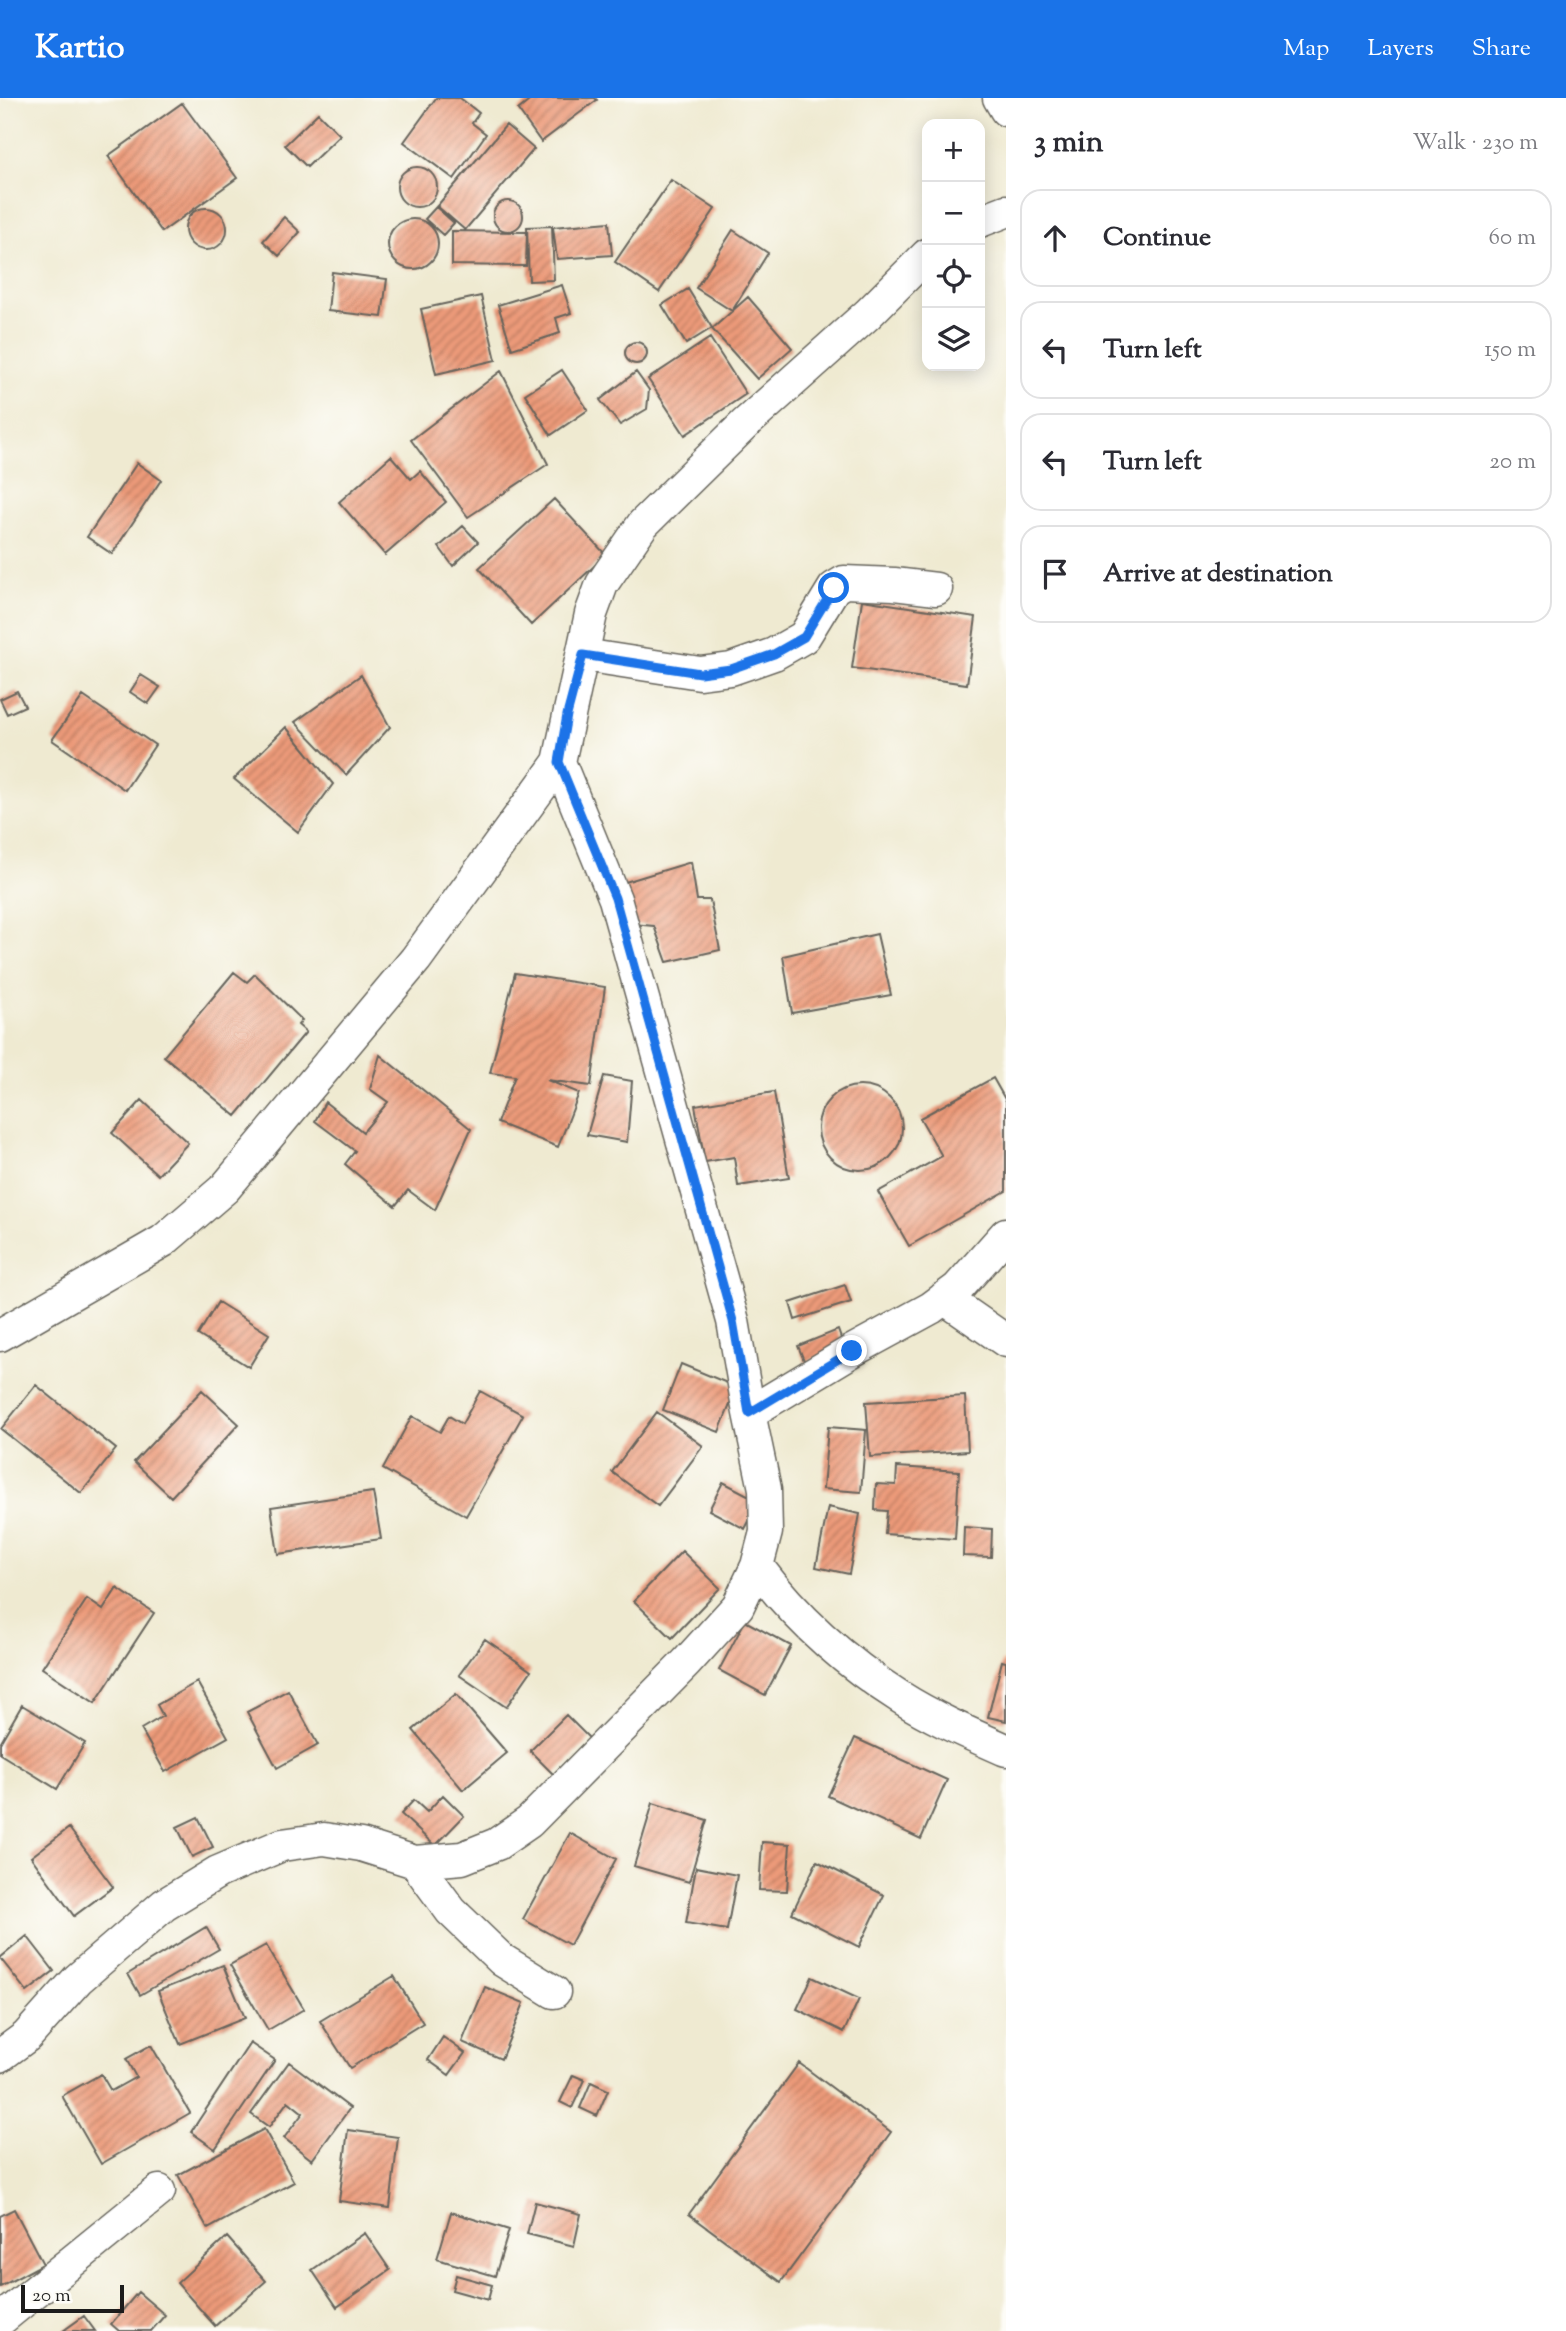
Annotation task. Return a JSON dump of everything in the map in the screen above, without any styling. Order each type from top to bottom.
[{"type":"street","points":[[999,98],[1006,110]]},
{"type":"street","points":[[985,219],[1006,211]]},
{"type":"street","points":[[0,1335],[163,1241],[225,1188],[416,959],[559,762],[567,715],[591,614],[602,584],[643,524],[745,424],[868,314],[922,260]]},
{"type":"street","points":[[583,655],[700,673],[731,669],[774,654],[804,637],[834,588],[844,582],[936,589]]},
{"type":"street","points":[[0,2056],[27,2036],[78,1979],[164,1905],[218,1872],[282,1845],[324,1839],[361,1845],[415,1862],[462,1858],[497,1844],[529,1822],[686,1663],[738,1606],[757,1566],[766,1532],[765,1489],[733,1321],[615,898],[559,762]]},
{"type":"street","points":[[749,1413],[852,1351],[931,1308],[958,1288],[1006,1234]]},
{"type":"street","points":[[944,1298],[1006,1341]]},
{"type":"street","points":[[757,1566],[784,1601],[831,1646],[890,1689],[958,1728],[1006,1750]]},
{"type":"street","points":[[415,1862],[451,1911],[502,1960],[554,1992]]},
{"type":"street","points":[[0,2320],[159,2191]]},
{"type":"building","points":[[436,98],[460,98],[479,113],[472,123],[486,134],[454,179],[404,142]]},
{"type":"building","points":[[533,98],[597,100],[541,142],[518,110]]},
{"type":"building","points":[[182,103],[237,178],[162,232],[108,156]]},
{"type":"building","points":[[318,113],[340,135],[307,167],[285,145]]},
{"type":"building","points":[[506,125],[534,149],[465,230],[437,206]]},
{"type":"building","points":[[417,167],[431,173],[437,187],[431,201],[417,207],[403,201],[397,187],[403,173]]},
{"type":"building","points":[[671,180],[715,209],[659,292],[615,262]]},
{"type":"building","points":[[508,201],[519,205],[523,216],[519,227],[508,231],[497,227],[493,216],[497,205]]},
{"type":"building","points":[[436,207],[454,223],[443,235],[425,219]]},
{"type":"building","points":[[206,208],[221,214],[227,229],[221,244],[206,250],[191,244],[185,229],[191,214]]},
{"type":"building","points":[[284,217],[300,232],[279,256],[263,241]]},
{"type":"building","points":[[413,219],[430,227],[438,244],[430,261],[413,269],[396,261],[388,244],[396,227]]},
{"type":"building","points":[[609,222],[612,255],[557,259],[553,227]]},
{"type":"building","points":[[552,226],[554,280],[529,281],[527,227]]},
{"type":"building","points":[[733,230],[768,253],[732,311],[696,288]]},
{"type":"building","points":[[452,231],[527,232],[526,266],[452,265]]},
{"type":"building","points":[[332,272],[387,279],[382,317],[328,311]]},
{"type":"building","points":[[562,285],[571,313],[556,318],[560,333],[512,349],[498,305]]},
{"type":"building","points":[[688,289],[712,328],[686,344],[662,305]]},
{"type":"building","points":[[481,296],[496,360],[436,374],[421,309]]},
{"type":"building","points":[[748,297],[792,348],[757,379],[712,329]]},
{"type":"building","points":[[710,338],[746,394],[685,435],[648,379]]},
{"type":"building","points":[[636,342],[644,345],[647,353],[644,361],[636,364],[628,361],[625,353],[628,345]]},
{"type":"building","points":[[562,370],[588,410],[551,435],[525,394]]},
{"type":"building","points":[[501,371],[548,464],[468,517],[411,440]]},
{"type":"building","points":[[636,372],[649,390],[647,409],[620,425],[600,400]]},
{"type":"building","points":[[391,456],[411,479],[420,471],[446,502],[385,555],[339,502]]},
{"type":"building","points":[[137,463],[161,480],[112,554],[87,537]]},
{"type":"building","points":[[554,499],[606,555],[531,625],[479,568]]},
{"type":"building","points":[[463,526],[478,542],[453,566],[439,547]]},
{"type":"building","points":[[862,600],[976,617],[967,684],[852,668]]},
{"type":"building","points":[[141,675],[160,687],[148,704],[130,692]]},
{"type":"building","points":[[361,675],[390,727],[346,775],[295,722]]},
{"type":"building","points":[[17,691],[25,706],[7,714],[0,699]]},
{"type":"building","points":[[83,696],[155,745],[125,790],[52,740]]},
{"type":"building","points":[[286,727],[333,784],[298,832],[234,779]]},
{"type":"building","points":[[691,862],[697,900],[710,900],[720,950],[667,962],[654,926],[633,924],[622,883]]},
{"type":"building","points":[[877,934],[891,995],[792,1013],[783,956]]},
{"type":"building","points":[[234,972],[247,982],[255,974],[302,1020],[298,1025],[306,1032],[236,1116],[164,1056]]},
{"type":"building","points":[[515,973],[605,987],[591,1086],[547,1080],[579,1093],[558,1147],[497,1123],[515,1076],[490,1073]]},
{"type":"building","points":[[380,1055],[471,1129],[435,1210],[408,1190],[395,1206],[345,1164],[355,1151],[315,1121],[325,1102],[363,1132],[388,1102],[370,1089]]},
{"type":"building","points":[[604,1076],[632,1081],[627,1142],[587,1135]]},
{"type":"building","points":[[993,1078],[1006,1101],[1006,1191],[909,1246],[878,1192],[942,1156],[920,1118]]},
{"type":"building","points":[[852,1086],[868,1086],[884,1093],[895,1104],[902,1120],[899,1144],[890,1158],[868,1170],[852,1170],[836,1163],[825,1152],[818,1136],[818,1120],[825,1104],[836,1093]]},
{"type":"building","points":[[774,1092],[789,1178],[738,1186],[734,1157],[705,1162],[695,1105]]},
{"type":"building","points":[[142,1100],[188,1143],[158,1175],[112,1133]]},
{"type":"building","points":[[845,1285],[851,1302],[795,1320],[790,1303]]},
{"type":"building","points":[[218,1302],[269,1334],[249,1367],[198,1335]]},
{"type":"building","points":[[838,1330],[844,1347],[805,1363],[798,1346]]},
{"type":"building","points":[[681,1364],[737,1387],[719,1432],[663,1410]]},
{"type":"building","points":[[36,1385],[116,1449],[81,1493],[1,1429]]},
{"type":"building","points":[[202,1390],[239,1424],[171,1497],[134,1462]]},
{"type":"building","points":[[480,1391],[523,1415],[466,1516],[383,1469],[412,1416],[440,1432],[449,1416],[462,1424]]},
{"type":"building","points":[[965,1396],[968,1451],[870,1457],[866,1402]]},
{"type":"building","points":[[657,1412],[703,1446],[658,1506],[612,1472]]},
{"type":"building","points":[[828,1427],[866,1430],[861,1492],[823,1489]]},
{"type":"building","points":[[897,1467],[959,1471],[955,1539],[885,1534],[887,1511],[875,1510],[876,1484],[896,1485]]},
{"type":"building","points":[[723,1482],[759,1501],[745,1529],[709,1510]]},
{"type":"building","points":[[373,1492],[381,1539],[278,1554],[271,1507]]},
{"type":"building","points":[[828,1507],[860,1514],[849,1574],[816,1567]]},
{"type":"building","points":[[964,1527],[992,1529],[991,1557],[963,1556]]},
{"type":"building","points":[[682,1551],[720,1588],[672,1638],[634,1601]]},
{"type":"building","points":[[117,1588],[154,1613],[95,1703],[42,1668],[87,1599],[103,1610]]},
{"type":"building","points":[[745,1621],[791,1646],[765,1695],[719,1670]]},
{"type":"building","points":[[485,1639],[531,1671],[506,1707],[459,1675]]},
{"type":"building","points":[[1002,1661],[1006,1662],[1006,1721],[988,1717]]},
{"type":"building","points":[[197,1682],[228,1737],[165,1772],[141,1729],[163,1716],[157,1705]]},
{"type":"building","points":[[288,1690],[318,1745],[277,1768],[247,1712]]},
{"type":"building","points":[[456,1694],[507,1753],[463,1790],[413,1730]]},
{"type":"building","points":[[22,1705],[85,1743],[57,1789],[0,1754],[0,1743]]},
{"type":"building","points":[[566,1715],[590,1739],[554,1775],[530,1751]]},
{"type":"building","points":[[855,1738],[947,1780],[921,1839],[828,1796]]},
{"type":"building","points":[[443,1795],[464,1816],[435,1846],[401,1814],[414,1800],[427,1812]]},
{"type":"building","points":[[653,1803],[707,1820],[689,1882],[634,1866]]},
{"type":"building","points":[[198,1817],[213,1847],[192,1857],[177,1827]]},
{"type":"building","points":[[69,1828],[113,1887],[74,1916],[31,1857]]},
{"type":"building","points":[[570,1833],[616,1859],[570,1945],[523,1919]]},
{"type":"building","points":[[762,1842],[790,1844],[787,1891],[759,1890]]},
{"type":"building","points":[[817,1861],[884,1895],[859,1947],[792,1913]]},
{"type":"building","points":[[696,1867],[737,1875],[727,1930],[686,1923]]},
{"type":"building","points":[[206,1927],[219,1949],[140,1995],[128,1974]]},
{"type":"building","points":[[27,1936],[54,1971],[27,1992],[0,1958]]},
{"type":"building","points":[[266,1945],[304,2009],[268,2030],[230,1965]]},
{"type":"building","points":[[223,1965],[245,2018],[180,2044],[158,1991]]},
{"type":"building","points":[[394,1976],[423,2023],[350,2068],[320,2021]]},
{"type":"building","points":[[812,1977],[859,1999],[844,2032],[797,2009]]},
{"type":"building","points":[[485,1987],[524,2003],[501,2059],[462,2042]]},
{"type":"building","points":[[443,2037],[465,2053],[449,2075],[428,2060]]},
{"type":"building","points":[[250,2043],[275,2060],[215,2149],[191,2132]]},
{"type":"building","points":[[151,2045],[190,2113],[101,2164],[62,2096],[101,2074],[111,2091],[136,2077],[126,2059]]},
{"type":"building","points":[[289,2062],[350,2108],[312,2160],[284,2138],[303,2113],[288,2101],[269,2127],[251,2114]]},
{"type":"building","points":[[799,2063],[891,2132],[781,2282],[689,2214]]},
{"type":"building","points":[[573,2075],[585,2080],[572,2108],[560,2102]]},
{"type":"building","points":[[591,2082],[608,2090],[597,2116],[580,2108]]},
{"type":"building","points":[[264,2129],[294,2182],[208,2229],[178,2175]]},
{"type":"building","points":[[348,2130],[398,2137],[390,2208],[339,2201]]},
{"type":"building","points":[[535,2202],[581,2214],[574,2246],[527,2234]]},
{"type":"building","points":[[14,2209],[43,2264],[0,2287],[0,2216]]},
{"type":"building","points":[[451,2212],[509,2230],[495,2276],[437,2259]]},
{"type":"building","points":[[365,2233],[390,2270],[337,2307],[312,2270]]},
{"type":"building","points":[[227,2237],[266,2281],[215,2326],[177,2283]]},
{"type":"building","points":[[456,2275],[492,2285],[488,2300],[452,2290]]},
{"type":"building","points":[[138,2292],[165,2315],[151,2331],[119,2331],[111,2324]]},
{"type":"building","points":[[84,2316],[95,2331],[63,2331]]},
{"type":"route","points":[[834,588],[804,637],[774,654],[731,669],[700,673],[583,655],[567,715],[559,762],[615,898],[733,1321],[749,1413],[852,1351]]}]
